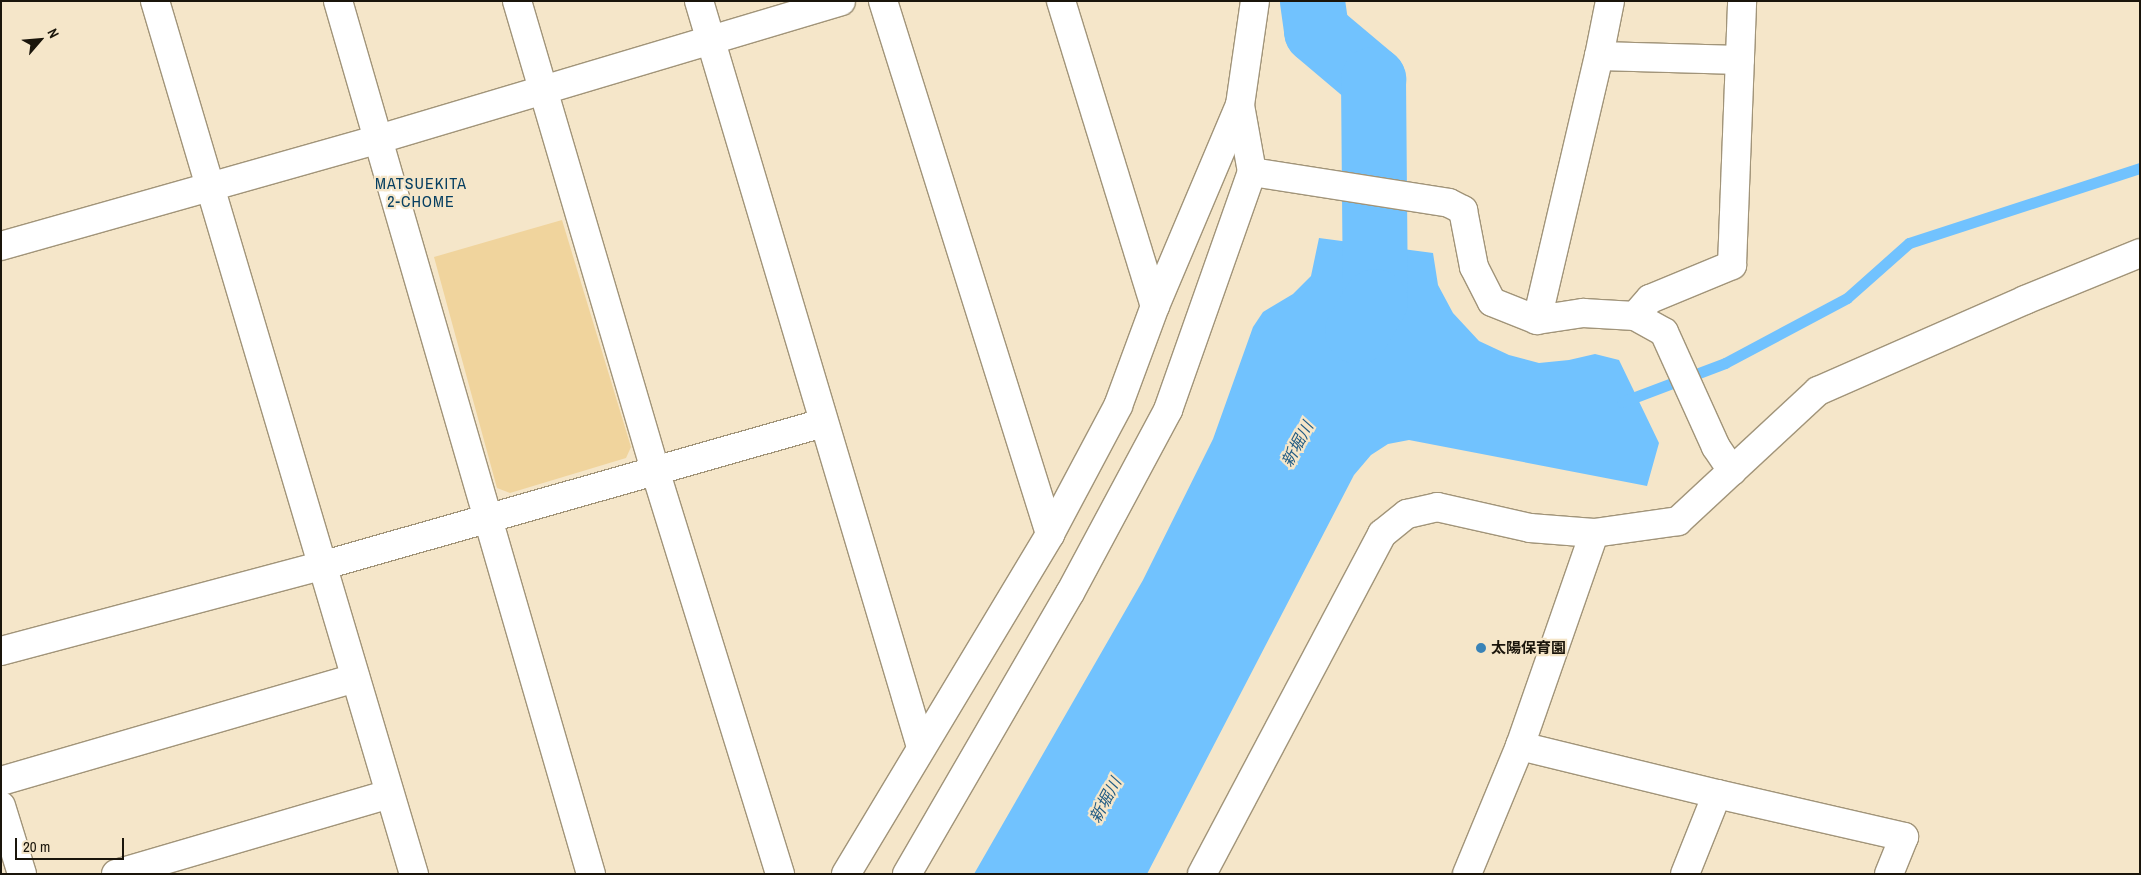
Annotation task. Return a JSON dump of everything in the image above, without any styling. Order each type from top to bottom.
[{"type":"street","points":[[155,1],[321,566],[414,874]]},
{"type":"street","points":[[338,1],[591,874]]},
{"type":"street","points":[[517,1],[655,470],[780,874]]},
{"type":"street","points":[[699,1],[921,747]]},
{"type":"street","points":[[1,246],[379,140],[841,1]]},
{"type":"street","points":[[883,1],[1050,534]]},
{"type":"street","points":[[1061,1],[1156,306]]},
{"type":"street","points":[[846,874],[1050,534],[1118,406],[1156,306],[1240,105],[1255,1]]},
{"type":"street","points":[[1537,320],[1599,56],[1610,1]]},
{"type":"street","points":[[1635,316],[1650,299],[1732,265],[1742,1]]},
{"type":"street","points":[[1599,56],[1740,60]]},
{"type":"street","points":[[908,874],[1070,593],[1168,410],[1262,174],[1240,105]]},
{"type":"street","points":[[1262,174],[1449,204],[1463,210],[1474,267],[1492,302],[1537,320],[1583,312],[1635,316],[1664,332],[1716,447],[1732,471]]},
{"type":"street","points":[[1202,874],[1382,534],[1407,514],[1438,507],[1530,528],[1594,533],[1678,521],[1818,391],[2025,300],[2140,254]]},
{"type":"street","points":[[1,651],[321,566],[823,422]]},
{"type":"street","points":[[1467,874],[1520,746],[1594,533]]},
{"type":"street","points":[[1,781],[355,678]]},
{"type":"street","points":[[1520,746],[1904,837],[1889,874]]},
{"type":"street","points":[[116,874],[390,794]]},
{"type":"street","points":[[1685,874],[1717,794]]},
{"type":"street","points":[[1,806],[22,874]]},
{"type":"shaded area","points":[[562,220],[631,447],[626,458],[510,493],[497,488],[434,257]]},
{"type":"water","points":[[1319,238],[1433,253],[1438,285],[1453,313],[1479,341],[1509,355],[1539,363],[1569,360],[1595,354],[1619,360],[1659,443],[1647,486],[1409,440],[1388,444],[1371,455],[1354,475],[1147,874],[974,874],[1143,580],[1213,439],[1253,327],[1263,312],[1293,294],[1311,276]]},
{"type":"waterway","name":"新堀川","points":[[1312,1],[1316,31],[1373,79],[1375,301],[1357,331]]},
{"type":"waterway","points":[[1622,402],[1725,363],[1847,298],[1909,243],[2140,168]]},
{"type":"place","name":"太陽保育園","points":[[1481,648]]},
{"type":"district","name":"MATSUEKITA 2-CHOME","points":[[421,192]]}]
